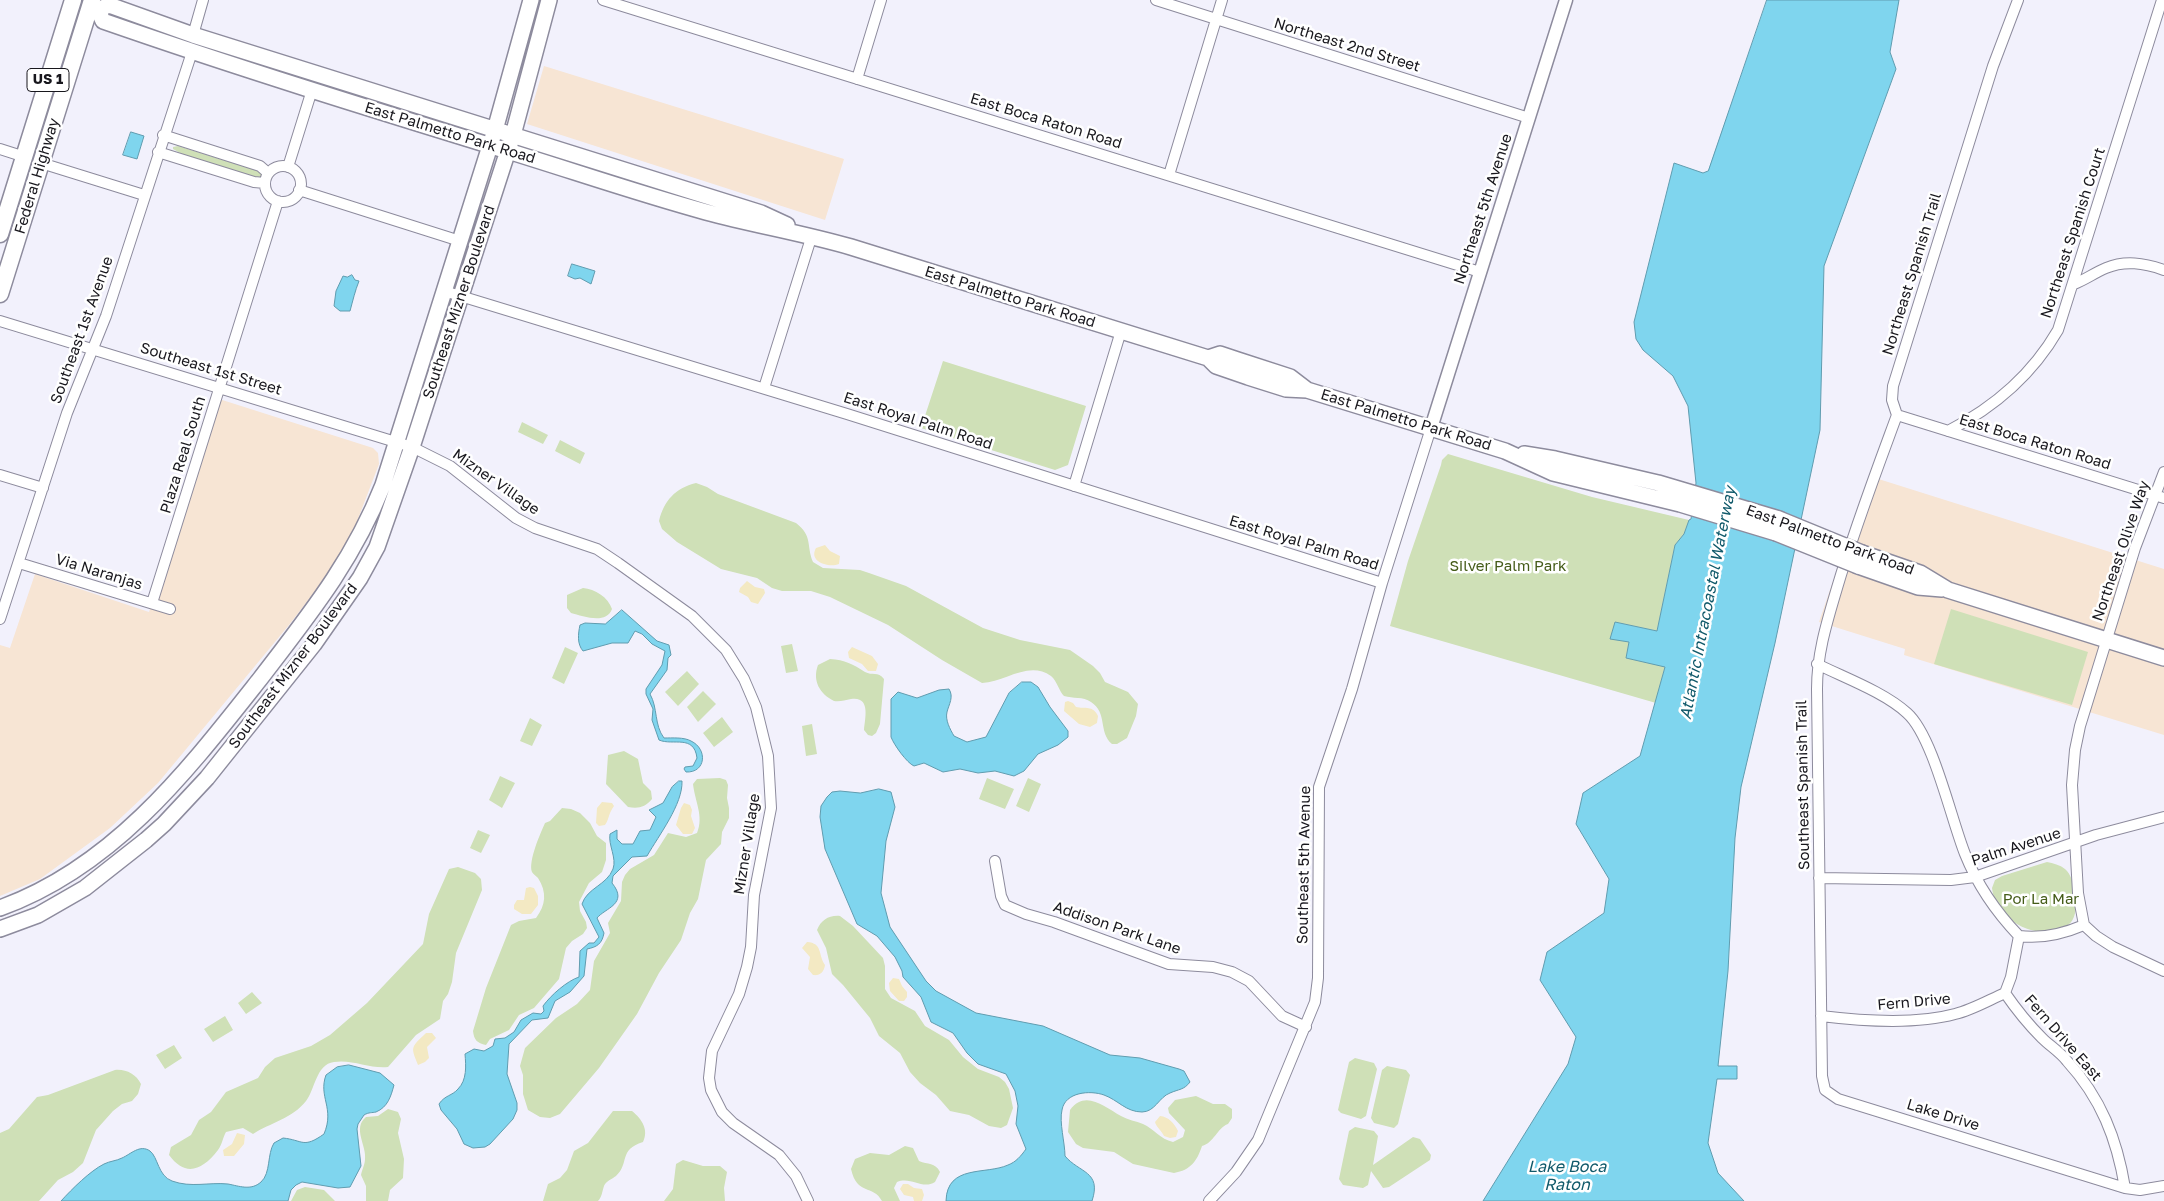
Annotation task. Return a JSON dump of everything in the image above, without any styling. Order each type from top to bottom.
[{"type":"main road","name":"Southeast Mizner Boulevard","points":[[0,908],[51,885],[114,842],[169,790],[206,748],[321,600],[335,579],[368,522],[383,485],[496,130],[531,0]]},
{"type":"main road","name":"Southeast Mizner Boulevard","points":[[0,929],[38,915],[85,888],[146,840],[207,778],[314,644],[348,597],[377,547],[412,448],[513,135],[549,0]]},
{"type":"main road","name":"East Palmetto Park Road","points":[[70,1],[93,6],[109,5],[193,35],[761,213],[812,235],[1208,358],[1216,366],[1286,389],[1307,390],[1506,451],[1555,459],[1619,482],[1706,496],[1779,519],[1855,559],[1920,573],[1948,590],[2164,658]]},
{"type":"main road","name":"Federal Highway","points":[[0,234],[70,1]]},
{"type":"main road","name":"East Palmetto Park Road","points":[[93,6],[103,21],[192,52],[707,212],[763,226],[812,235]]},
{"type":"main road","name":"Federal Highway","points":[[0,294],[93,6]]},
{"type":"street","points":[[193,35],[203,0]]},
{"type":"street","name":"East Boca Raton Road","points":[[604,0],[1480,272]]},
{"type":"street","points":[[857,78],[881,0]]},
{"type":"street","name":"Northeast 2nd Street","points":[[1156,0],[1528,118]]},
{"type":"street","points":[[1169,175],[1222,0]]},
{"type":"street","name":"Northeast 5th Avenue","points":[[1431,428],[1566,0]]},
{"type":"street","name":"Northeast Spanish Trail","points":[[1855,559],[1896,415],[1892,400],[1893,386],[1993,66],[2018,0]]},
{"type":"street","name":"Northeast Spanish Court","points":[[1948,431],[1984,411],[2023,378],[2040,359],[2058,330],[2162,0]]},
{"type":"street","name":"Southeast 1st Avenue","points":[[0,619],[67,413],[106,316],[163,136],[192,52]]},
{"type":"street","points":[[288,167],[312,90]]},
{"type":"street","points":[[158,152],[254,182],[267,178],[277,167],[288,167],[300,179],[299,190],[288,201],[278,201],[268,194],[267,178],[260,166],[163,136]]},
{"type":"street","points":[[0,149],[24,157]]},
{"type":"street","points":[[41,164],[144,195]]},
{"type":"street","points":[[299,190],[460,241]]},
{"type":"street","name":"Plaza Real South","points":[[152,604],[278,201]]},
{"type":"street","points":[[764,388],[812,235]]},
{"type":"street","points":[[2074,284],[2088,279],[2105,269],[2124,264],[2144,264],[2164,270]]},
{"type":"street","name":"East Royal Palm Road","points":[[444,291],[764,388],[1382,583]]},
{"type":"street","name":"Southeast 1st Street","points":[[0,321],[412,448]]},
{"type":"street","points":[[1074,486],[1121,331]]},
{"type":"street","name":"East Boca Raton Road","points":[[1896,415],[2160,497]]},
{"type":"street","name":"Southeast 5th Avenue","points":[[1208,1201],[1236,1172],[1258,1140],[1315,1002],[1318,978],[1320,787],[1352,689],[1382,583],[1431,428]]},
{"type":"street","name":"Mizner Village","points":[[412,448],[450,466],[516,518],[535,528],[597,549],[618,563],[692,616],[726,650],[744,679],[756,707],[768,756],[771,808],[754,895],[751,947],[747,967],[739,994],[712,1051],[709,1078],[713,1096],[722,1112],[733,1123],[779,1156],[796,1176],[808,1201]]},
{"type":"street","name":"Northeast Olive Way","points":[[2076,843],[2072,784],[2075,750],[2080,726],[2135,548],[2160,497],[2164,472]]},
{"type":"street","points":[[0,475],[43,488]]},
{"type":"street","name":"Southeast Spanish Trail","points":[[1821,1016],[1817,664],[1820,644],[1855,559]]},
{"type":"street","name":"Via Naranjas","points":[[19,563],[170,609]]},
{"type":"street","points":[[1817,664],[1885,698],[1908,714],[1924,736],[1964,852],[1975,878],[2018,936],[2035,938],[2073,930],[2084,925],[2096,936],[2113,947],[2164,971]]},
{"type":"street","points":[[2076,843],[2096,835],[2164,817]]},
{"type":"street","name":"Palm Avenue","points":[[1819,878],[1951,880],[1975,878],[2076,843],[2078,892],[2084,925]]},
{"type":"street","name":"Addison Park Lane","points":[[994,861],[1001,896],[1005,905],[1169,964],[1213,967],[1232,972],[1249,982],[1282,1016],[1306,1027]]},
{"type":"street","points":[[2005,993],[2011,976],[2018,936]]},
{"type":"street","name":"Fern Drive","points":[[1821,1016],[1879,1020],[1937,1017],[1968,1010],[2005,993]]},
{"type":"street","name":"Fern Drive East","points":[[2005,993],[2042,1038],[2066,1059],[2095,1098],[2111,1130],[2120,1154],[2126,1188]]},
{"type":"street","name":"Lake Drive","points":[[1821,1016],[1822,1076],[1825,1090],[1838,1099],[2126,1188],[2140,1190],[2164,1186]]},
{"type":"shaded area","points":[[544,66],[844,159],[825,220],[527,124]]},
{"type":"shaded area","points":[[216,398],[373,448],[378,453],[379,464],[353,532],[326,577],[289,625],[158,783],[110,828],[40,879],[0,896],[0,645],[10,648],[35,574],[149,612]]},
{"type":"shaded area","points":[[1869,476],[2164,569],[2164,735],[1904,655],[1905,649],[1819,622]]},
{"type":"green space","points":[[178,146],[258,171],[262,173],[262,177],[258,178],[182,154],[173,149],[173,147]]},
{"type":"green space","points":[[943,361],[1086,406],[1068,465],[1055,470],[921,428]]},
{"type":"green space","points":[[522,422],[548,435],[543,444],[518,432]]},
{"type":"green space","points":[[560,440],[585,453],[580,464],[555,451]]},
{"type":"green space","name":"Silver Palm Park","points":[[1448,454],[1592,497],[1689,520],[1684,534],[1675,545],[1657,631],[1615,622],[1611,638],[1629,642],[1626,658],[1665,666],[1656,703],[1390,626],[1408,561],[1442,460]]},
{"type":"green space","points":[[696,483],[718,494],[796,523],[805,532],[813,562],[823,568],[860,570],[906,586],[983,628],[1020,640],[1070,650],[1093,666],[1105,682],[1128,692],[1138,704],[1136,716],[1127,738],[1117,744],[1112,744],[1105,734],[1096,706],[1085,699],[1064,696],[1053,678],[1043,672],[1026,671],[982,683],[888,625],[830,597],[811,591],[782,591],[772,588],[757,578],[721,569],[677,542],[662,529],[659,521],[664,507],[672,496],[682,488]]},
{"type":"green space","points":[[583,588],[604,597],[612,609],[609,614],[605,617],[594,618],[571,613],[567,608],[567,595]]},
{"type":"green space","points":[[1951,609],[2088,652],[2072,705],[1934,664]]},
{"type":"green space","points":[[792,644],[798,671],[786,673],[781,646]]},
{"type":"green space","points":[[565,647],[578,653],[564,684],[552,678]]},
{"type":"green space","points":[[830,659],[849,663],[868,673],[877,674],[884,679],[880,724],[876,733],[872,736],[868,735],[864,730],[866,714],[862,701],[851,699],[834,701],[825,695],[818,686],[816,671],[818,665]]},
{"type":"green space","points":[[687,671],[699,684],[678,706],[665,692]]},
{"type":"green space","points":[[703,691],[716,704],[698,722],[687,707]]},
{"type":"green space","points":[[722,717],[733,732],[714,747],[703,733]]},
{"type":"green space","points":[[530,718],[542,725],[532,746],[520,741]]},
{"type":"green space","points":[[812,724],[817,754],[806,756],[802,726]]},
{"type":"green space","points":[[624,751],[638,759],[643,783],[651,791],[652,799],[641,807],[628,807],[606,784],[608,755]]},
{"type":"green space","points":[[500,776],[515,783],[502,808],[489,800]]},
{"type":"green space","points":[[720,778],[726,780],[728,785],[729,818],[722,832],[721,844],[706,860],[698,899],[690,913],[681,940],[659,973],[637,1014],[599,1068],[560,1114],[550,1118],[540,1117],[528,1110],[523,1094],[523,1075],[520,1066],[525,1048],[556,1018],[577,1004],[590,990],[594,961],[610,933],[608,923],[621,901],[622,882],[625,875],[630,869],[654,855],[668,833],[686,837],[697,833],[700,821],[693,784],[697,779]]},
{"type":"green space","points":[[987,778],[1014,789],[1005,809],[979,799]]},
{"type":"green space","points":[[1028,778],[1041,784],[1029,812],[1016,806]]},
{"type":"green space","points":[[562,808],[580,813],[590,823],[597,836],[606,843],[606,860],[602,872],[589,883],[579,902],[580,911],[587,928],[583,934],[572,941],[566,948],[559,979],[534,1008],[519,1015],[509,1030],[490,1039],[486,1045],[476,1041],[473,1031],[486,988],[511,925],[519,921],[536,918],[542,908],[543,888],[538,878],[532,872],[532,861],[545,823],[550,821]]},
{"type":"green space","points":[[478,830],[490,835],[481,853],[470,848]]},
{"type":"green space","name":"Por La Mar","points":[[2047,862],[2061,866],[2069,874],[2076,897],[2076,906],[2075,914],[2068,925],[2057,930],[2045,932],[2021,926],[2010,919],[1995,900],[1992,888],[1995,880],[2002,876]]},
{"type":"green space","points":[[458,867],[475,873],[481,879],[482,890],[456,953],[452,982],[448,994],[443,1001],[440,1019],[416,1035],[388,1067],[374,1067],[341,1061],[328,1064],[320,1072],[306,1101],[295,1112],[253,1134],[243,1128],[226,1132],[221,1146],[200,1167],[187,1169],[175,1162],[169,1155],[171,1147],[191,1135],[199,1120],[211,1112],[226,1092],[258,1078],[265,1067],[275,1058],[311,1046],[330,1035],[367,1003],[423,944],[429,914],[449,869]]},
{"type":"green space","points":[[832,916],[840,916],[853,926],[883,958],[885,989],[891,998],[915,1011],[925,1026],[949,1040],[963,1057],[978,1069],[999,1077],[1005,1082],[1009,1089],[1013,1108],[1007,1125],[1001,1128],[989,1126],[969,1115],[950,1111],[936,1095],[920,1083],[910,1072],[900,1053],[879,1036],[870,1018],[832,974],[826,948],[817,930],[826,919]]},
{"type":"green space","points":[[252,992],[262,1003],[246,1014],[238,1003]]},
{"type":"green space","points":[[225,1016],[233,1030],[213,1042],[204,1029]]},
{"type":"green space","points":[[174,1045],[182,1058],[165,1069],[156,1055]]},
{"type":"green space","points":[[1355,1058],[1374,1063],[1377,1069],[1366,1116],[1361,1119],[1341,1113],[1338,1110],[1349,1062]]},
{"type":"green space","points":[[1387,1066],[1406,1070],[1410,1075],[1398,1124],[1394,1128],[1374,1123],[1371,1118],[1382,1070]]},
{"type":"green space","points":[[115,1070],[127,1071],[136,1077],[141,1084],[138,1094],[132,1101],[122,1104],[113,1111],[96,1130],[83,1163],[73,1172],[58,1180],[39,1201],[0,1201],[0,1133],[9,1129],[37,1097],[48,1095]]},
{"type":"green space","points":[[1196,1096],[1213,1104],[1225,1104],[1232,1109],[1232,1118],[1210,1142],[1202,1146],[1192,1164],[1180,1172],[1174,1173],[1133,1164],[1114,1152],[1083,1148],[1076,1144],[1068,1132],[1070,1110],[1076,1104],[1089,1100],[1143,1124],[1164,1139],[1173,1142],[1183,1137],[1185,1130],[1169,1113],[1168,1108],[1175,1100]]},
{"type":"green space","points":[[388,1109],[398,1112],[401,1119],[398,1133],[404,1159],[403,1178],[390,1190],[388,1201],[366,1201],[366,1186],[361,1175],[365,1163],[365,1154],[360,1126],[366,1117],[378,1116]]},
{"type":"green space","points":[[613,1111],[632,1111],[644,1125],[645,1138],[643,1142],[635,1145],[627,1153],[620,1171],[605,1184],[598,1201],[543,1201],[548,1184],[560,1178],[567,1170],[574,1151],[588,1143]]},
{"type":"green space","points":[[1355,1127],[1374,1131],[1378,1136],[1373,1165],[1413,1137],[1420,1139],[1431,1155],[1430,1160],[1389,1187],[1383,1188],[1371,1171],[1368,1185],[1363,1188],[1343,1185],[1339,1179],[1349,1131]]},
{"type":"green space","points":[[905,1146],[913,1148],[919,1161],[934,1165],[938,1169],[940,1172],[935,1182],[926,1185],[907,1181],[897,1182],[894,1188],[900,1201],[882,1201],[874,1193],[857,1183],[851,1169],[855,1159],[870,1153],[889,1155]]},
{"type":"green space","points":[[683,1160],[703,1166],[720,1166],[727,1172],[724,1188],[725,1201],[664,1201],[673,1189],[676,1164]]},
{"type":"green space","points":[[305,1187],[324,1190],[335,1201],[291,1201],[297,1190]]},
{"type":"sand","points":[[825,545],[830,551],[840,556],[839,564],[830,565],[817,560],[814,553],[816,548]]},
{"type":"sand","points":[[747,581],[755,587],[764,589],[765,593],[758,604],[751,602],[748,597],[739,592],[740,588]]},
{"type":"sand","points":[[852,647],[872,656],[878,664],[876,671],[868,671],[862,664],[849,658],[848,652]]},
{"type":"sand","points":[[1068,701],[1076,707],[1094,710],[1098,716],[1097,723],[1090,727],[1079,724],[1064,711],[1065,702]]},
{"type":"sand","points":[[602,802],[612,803],[614,806],[605,825],[599,826],[596,823],[597,808]]},
{"type":"sand","points":[[684,803],[690,805],[692,810],[691,816],[695,828],[692,834],[683,834],[676,825]]},
{"type":"sand","points":[[526,888],[534,888],[538,896],[538,905],[531,914],[522,914],[514,909],[514,905],[517,900],[524,900]]},
{"type":"sand","points":[[807,942],[818,947],[825,965],[823,972],[818,975],[813,975],[808,969],[810,957],[802,948]]},
{"type":"sand","points":[[893,978],[899,979],[907,992],[907,997],[904,1001],[899,1001],[890,991],[889,983]]},
{"type":"sand","points":[[426,1033],[432,1033],[436,1038],[427,1047],[429,1058],[418,1065],[413,1048]]},
{"type":"sand","points":[[1160,1116],[1169,1119],[1175,1125],[1178,1131],[1176,1137],[1164,1136],[1155,1122]]},
{"type":"sand","points":[[237,1133],[245,1135],[244,1144],[234,1156],[224,1156],[223,1150],[232,1144]]},
{"type":"sand","points":[[903,1184],[922,1189],[924,1195],[922,1201],[914,1201],[913,1197],[904,1195],[900,1189]]},
{"type":"water","points":[[1767,0],[1899,0],[1890,52],[1896,69],[1824,266],[1820,430],[1775,643],[1741,787],[1735,838],[1728,971],[1718,1066],[1737,1066],[1737,1079],[1717,1079],[1708,1143],[1718,1173],[1744,1201],[1483,1201],[1568,1064],[1576,1037],[1540,980],[1547,952],[1604,913],[1609,879],[1576,824],[1583,793],[1640,756],[1665,667],[1626,658],[1629,642],[1610,639],[1615,622],[1657,631],[1675,545],[1684,534],[1691,519],[1696,483],[1688,406],[1673,376],[1643,350],[1636,339],[1634,322],[1674,163],[1703,173],[1708,171]]},
{"type":"water","points":[[131,132],[144,136],[137,159],[123,155]]},
{"type":"water","points":[[572,264],[595,271],[591,284],[580,278],[575,279],[568,276]]},
{"type":"water","points":[[352,275],[355,280],[359,281],[350,311],[340,311],[334,306],[336,291],[343,276]]},
{"type":"water","points":[[622,610],[657,641],[669,645],[671,655],[668,658],[667,670],[650,694],[659,728],[664,738],[688,740],[700,749],[702,760],[698,769],[686,772],[684,769],[685,767],[693,766],[697,758],[692,746],[682,742],[659,740],[652,720],[653,709],[646,694],[646,689],[662,665],[665,651],[635,631],[628,643],[612,643],[583,651],[580,645],[578,635],[580,625],[585,623],[605,624]]},
{"type":"water","points":[[1022,682],[1031,682],[1038,687],[1068,731],[1068,737],[1058,745],[1038,754],[1024,771],[1014,776],[995,771],[978,773],[960,769],[943,772],[924,763],[914,766],[901,753],[891,737],[891,699],[898,692],[917,698],[939,690],[949,689],[951,698],[947,715],[948,724],[954,736],[967,742],[986,737],[1009,693]]},
{"type":"water","points":[[679,781],[682,781],[681,790],[675,809],[647,856],[632,857],[613,876],[612,883],[617,890],[617,901],[597,918],[604,933],[602,940],[598,944],[587,949],[584,976],[570,992],[555,1001],[548,1018],[532,1020],[509,1044],[507,1074],[517,1103],[517,1110],[513,1119],[485,1147],[473,1148],[464,1144],[457,1129],[441,1110],[439,1104],[461,1085],[466,1068],[465,1054],[474,1049],[484,1051],[493,1046],[495,1039],[505,1038],[514,1032],[521,1020],[533,1013],[541,1014],[544,1011],[543,1006],[555,993],[564,985],[579,977],[580,951],[589,943],[594,943],[599,937],[582,904],[588,894],[606,879],[613,869],[614,860],[610,834],[617,830],[617,839],[622,844],[633,844],[640,831],[650,830],[656,817],[649,810],[663,803],[672,787]]},
{"type":"water","points":[[879,789],[891,792],[895,807],[886,841],[881,893],[890,927],[926,981],[936,991],[976,1013],[1043,1026],[1110,1055],[1140,1058],[1179,1069],[1184,1071],[1190,1082],[1183,1088],[1166,1095],[1150,1110],[1142,1112],[1131,1110],[1098,1093],[1079,1094],[1068,1099],[1064,1104],[1061,1115],[1065,1156],[1092,1178],[1094,1191],[1092,1201],[946,1201],[948,1189],[953,1181],[960,1176],[1008,1165],[1026,1149],[1016,1124],[1018,1106],[1015,1091],[1006,1074],[978,1064],[967,1053],[953,1033],[931,1022],[921,997],[903,977],[895,957],[877,936],[857,924],[825,849],[820,817],[821,806],[827,797],[832,792],[860,793]]},
{"type":"water","points":[[349,1065],[380,1073],[394,1085],[386,1104],[376,1112],[364,1115],[358,1124],[361,1166],[350,1187],[338,1188],[302,1182],[291,1190],[288,1201],[61,1201],[81,1181],[99,1167],[139,1149],[150,1151],[161,1171],[167,1179],[172,1181],[186,1184],[228,1184],[245,1187],[257,1185],[266,1174],[270,1152],[274,1143],[283,1138],[307,1142],[317,1139],[324,1134],[328,1117],[324,1090],[326,1075],[337,1067]]},
{"type":"water label","name":"Atlantic Intracoastal Waterway","points":[[1708,603]]},
{"type":"water label","name":"Lake Boca Raton","points":[[1567,1176]]}]
